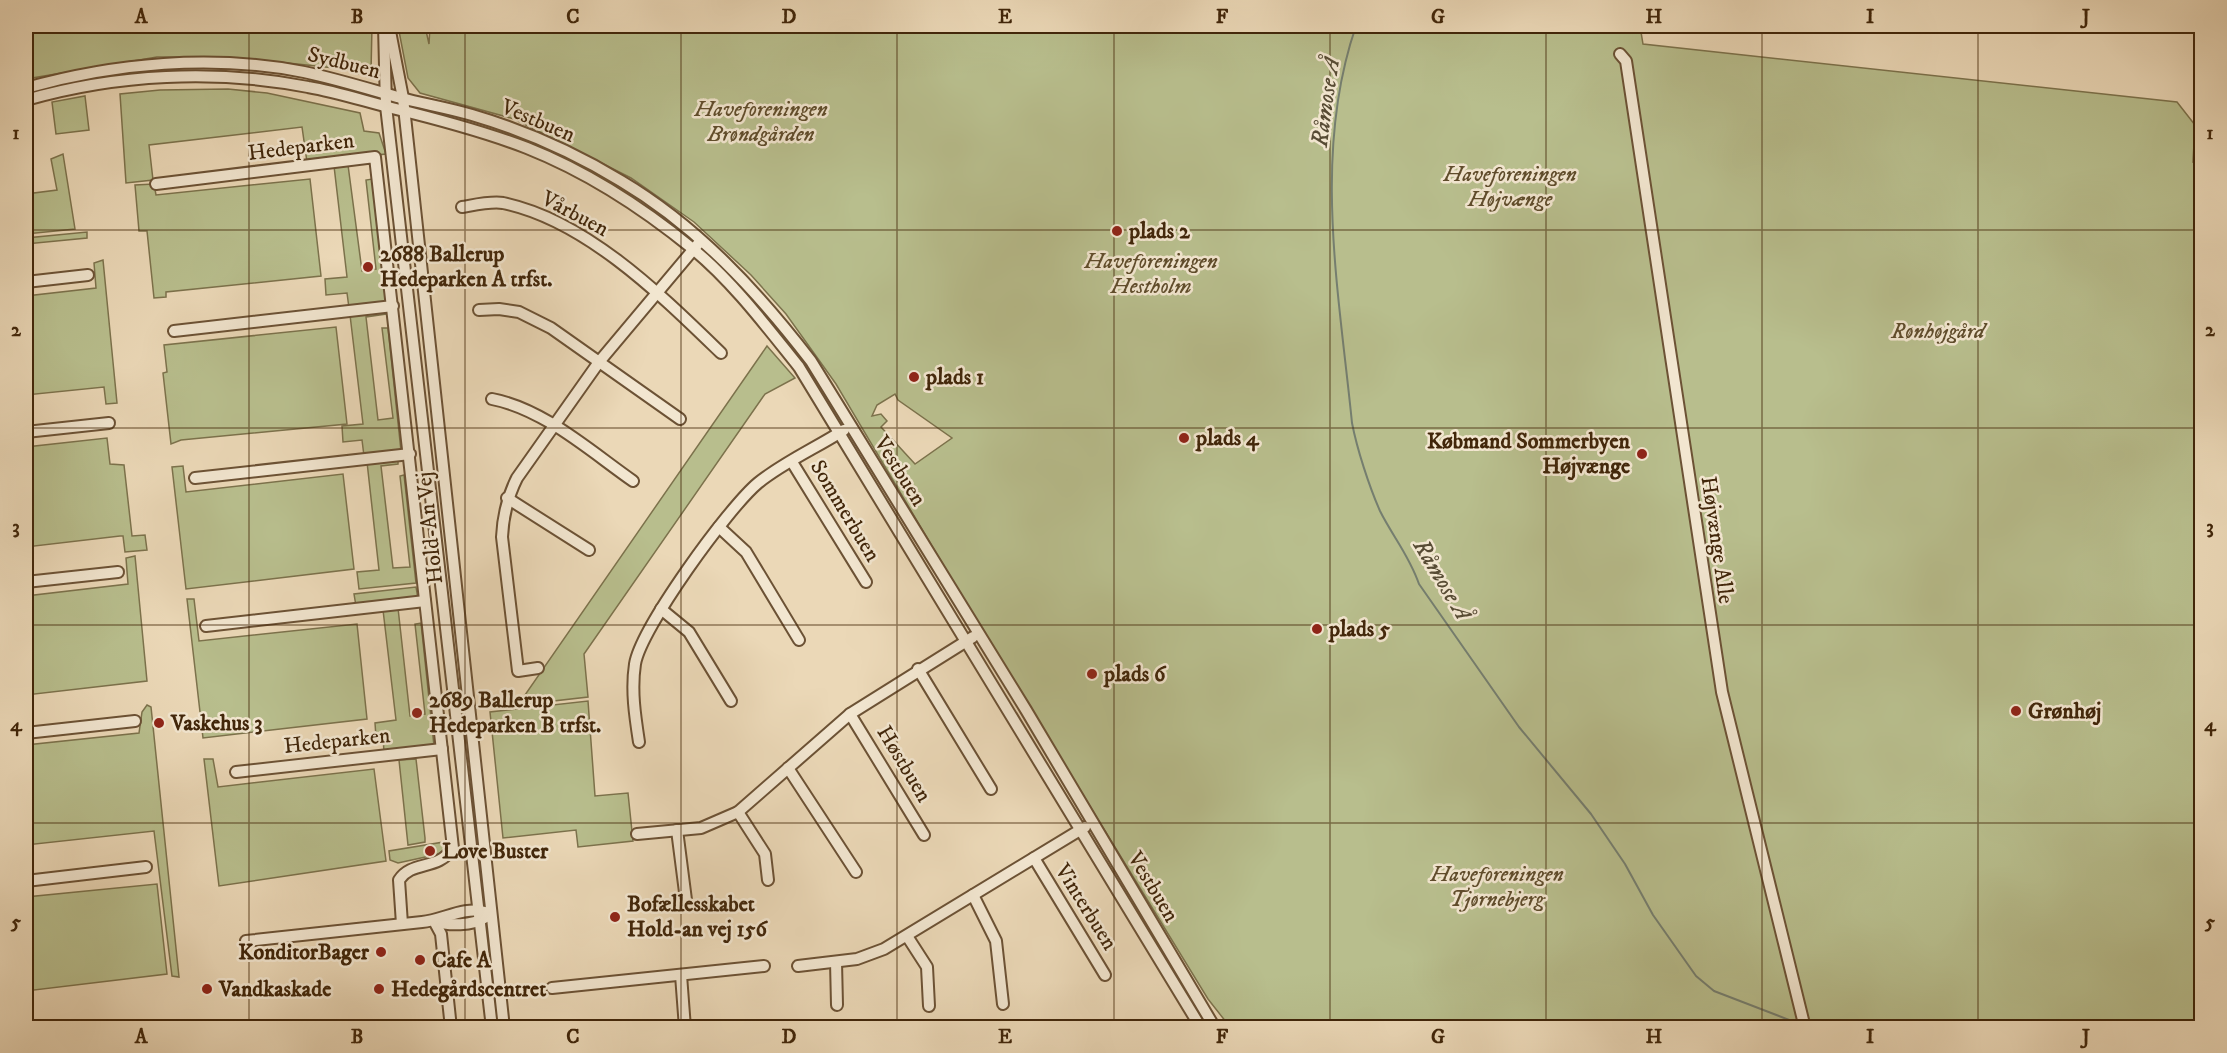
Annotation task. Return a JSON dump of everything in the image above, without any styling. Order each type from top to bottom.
[{"type":"street","name":"Hold-An Vej","points":[[384,26],[386,106],[492,1028]]},
{"type":"street","name":"Hold-An Vej","points":[[389,26],[403,98],[504,1028]]},
{"type":"street","name":"Højvænge Alle","points":[[1620,54],[1626,61],[1722,692],[1805,1028]]},
{"type":"street","name":"Sydbuen","points":[[26,88],[105,71],[163,63],[218,62],[304,72],[403,98]]},
{"type":"street","name":"Sydbuen","points":[[26,100],[96,84],[141,78],[198,76],[308,87],[386,106]]},
{"type":"street","name":"Vestbuen","points":[[403,98],[472,115],[535,138],[622,181],[702,240],[770,308],[811,361],[978,633],[1215,1028]]},
{"type":"street","name":"Vestbuen","points":[[386,106],[466,127],[528,148],[614,192],[694,249],[757,315],[785,349],[840,433],[1201,1028]]},
{"type":"street","name":"Hedeparken","points":[[156,184],[375,157],[453,848],[446,858],[436,864],[410,870],[399,880],[402,924]]},
{"type":"street","name":"Vårbuen","points":[[462,207],[500,202],[545,217],[602,249],[658,292],[721,353]]},
{"type":"street","points":[[538,668],[518,671],[502,537],[507,498],[517,478],[599,362],[702,240]]},
{"type":"street","points":[[26,282],[88,275]]},
{"type":"street","points":[[174,331],[393,306]]},
{"type":"street","points":[[479,310],[499,309],[519,312],[551,328],[680,419]]},
{"type":"street","points":[[492,399],[515,403],[554,426],[633,481]]},
{"type":"street","points":[[26,432],[109,423]]},
{"type":"street","name":"Sommerbuen","points":[[639,742],[632,690],[635,662],[644,638],[661,609],[739,501],[759,482],[850,427]]},
{"type":"street","points":[[195,478],[410,454]]},
{"type":"street","name":"Sommerbuen","points":[[792,462],[866,582]]},
{"type":"street","points":[[507,498],[590,550]]},
{"type":"street","points":[[719,527],[746,552],[799,640]]},
{"type":"street","points":[[419,539],[450,536]]},
{"type":"street","points":[[26,582],[118,572]]},
{"type":"street","points":[[206,626],[425,601]]},
{"type":"street","points":[[661,609],[689,632],[731,701]]},
{"type":"street","name":"Høstbuen","points":[[637,834],[712,825],[738,812],[850,714],[978,633]]},
{"type":"street","points":[[918,669],[991,789]]},
{"type":"street","name":"Høstbuen","points":[[850,714],[924,835]]},
{"type":"street","points":[[26,733],[135,721]]},
{"type":"street","name":"Hedeparken","points":[[236,772],[442,749]]},
{"type":"street","points":[[788,768],[855,872]]},
{"type":"street","points":[[738,812],[765,854],[768,880]]},
{"type":"street","name":"Vinterbuen","points":[[798,966],[871,955],[907,936],[1092,822]]},
{"type":"street","points":[[677,830],[686,900]]},
{"type":"street","name":"Vinterbuen","points":[[1034,858],[1105,975]]},
{"type":"street","points":[[26,881],[146,867]]},
{"type":"street","points":[[973,895],[996,941],[1003,1004]]},
{"type":"street","points":[[246,941],[434,921],[444,915],[491,914]]},
{"type":"street","points":[[434,921],[440,932],[451,1028]]},
{"type":"street","points":[[907,936],[927,967],[929,1006]]},
{"type":"street","points":[[836,962],[837,1005]]},
{"type":"street","points":[[552,988],[764,966]]},
{"type":"street","points":[[681,975],[685,1028]]},
{"type":"green space","points":[[26,26],[372,26],[371,72],[359,74],[344,69],[269,61],[157,57],[26,79]]},
{"type":"green space","points":[[398,26],[425,26],[429,44],[430,26],[1640,26],[1643,44],[2177,102],[2195,125],[2193,162],[2202,159],[2201,1027],[1230,1027],[1208,999],[971,612],[836,384],[786,314],[751,275],[694,222],[631,178],[514,119],[420,93],[408,78]],"holes":[[[895,394],[898,400],[952,438],[915,464],[881,427],[887,421],[881,414],[872,416],[877,405]]]},
{"type":"green space","points":[[228,89],[267,93],[360,113],[364,131],[379,133],[386,154],[307,162],[302,127],[149,145],[153,180],[126,183],[120,94],[160,90]]},
{"type":"green space","points":[[85,96],[89,130],[56,134],[52,102]]},
{"type":"green space","points":[[63,154],[75,229],[26,234],[26,194],[57,190],[51,159]]},
{"type":"green space","points":[[348,165],[362,271],[376,269],[366,180],[372,179],[386,304],[349,308],[347,293],[326,295],[325,279],[347,277],[334,166]]},
{"type":"green space","points":[[310,179],[321,276],[166,292],[166,297],[154,298],[147,231],[139,231],[135,185],[154,184],[156,195]]},
{"type":"green space","points":[[87,232],[87,238],[26,244],[26,238]]},
{"type":"green space","points":[[103,260],[117,403],[106,404],[104,387],[26,395],[26,296],[96,288],[94,263]]},
{"type":"green space","points":[[386,310],[386,314],[366,317],[378,420],[393,418],[382,328],[388,328],[401,451],[364,456],[362,440],[343,442],[342,426],[363,424],[350,315]]},
{"type":"green space","points":[[336,327],[347,424],[181,440],[171,444],[163,373],[167,372],[164,345]]},
{"type":"green space","points":[[767,346],[795,378],[765,394],[584,654],[588,697],[518,705]]},
{"type":"green space","points":[[107,438],[110,464],[124,465],[132,536],[145,535],[147,550],[125,552],[123,536],[26,547],[26,447]]},
{"type":"green space","points":[[398,459],[398,464],[381,466],[393,568],[410,567],[400,476],[404,475],[416,583],[359,589],[357,572],[379,570],[367,462]]},
{"type":"green space","points":[[183,466],[186,492],[343,474],[354,569],[186,589],[172,467]]},
{"type":"green space","points":[[135,556],[147,681],[26,695],[26,596],[128,584],[126,558]]},
{"type":"green space","points":[[416,587],[418,599],[356,606],[354,594]]},
{"type":"green space","points":[[187,599],[194,599],[199,641],[357,624],[367,719],[203,738]]},
{"type":"green space","points":[[398,608],[410,716],[425,714],[415,624],[421,623],[434,746],[384,752],[383,737],[376,737],[375,723],[396,720],[383,610]]},
{"type":"green space","points":[[588,701],[595,796],[628,793],[633,841],[578,847],[576,830],[503,838],[490,712]]},
{"type":"green space","points":[[147,705],[151,707],[179,977],[172,976],[154,831],[26,845],[26,745],[139,733],[142,712]]},
{"type":"green space","points":[[204,759],[213,759],[218,787],[374,769],[386,861],[219,886]]},
{"type":"green space","points":[[416,759],[425,842],[408,845],[399,760]]},
{"type":"green space","points":[[444,842],[444,849],[439,854],[398,863],[390,860],[389,851]]},
{"type":"green space","points":[[157,884],[167,974],[26,991],[26,897]]},
{"type":"waterway","name":"Råmose Å","points":[[1356,26],[1343,74],[1335,123],[1332,173],[1333,223],[1352,423],[1364,467],[1380,511],[1411,564],[1419,584],[1519,727],[1591,814],[1625,864],[1653,915],[1696,976],[1714,991],[1797,1023]]},
{"type":"place","name":"plads 2","points":[[1117,231]]},
{"type":"place","name":"2688 Ballerup Hedeparken A trfst.","points":[[368,267]]},
{"type":"place","name":"plads 1","points":[[914,377]]},
{"type":"place","name":"plads 4","points":[[1184,438]]},
{"type":"place","name":"Købmand Sommerbyen Højvænge","points":[[1642,454]]},
{"type":"place","name":"plads 5","points":[[1317,629]]},
{"type":"place","name":"plads 6","points":[[1092,674]]},
{"type":"place","name":"Grønhøj","points":[[2016,711]]},
{"type":"place","name":"2689 Ballerup Hedeparken B trfst.","points":[[417,713]]},
{"type":"place","name":"Vaskehus 3","points":[[159,723]]},
{"type":"place","name":"Love Buster","points":[[430,851]]},
{"type":"place","name":"Bofællesskabet Hold-an vej 156","points":[[615,917]]},
{"type":"place","name":"KonditorBager","points":[[381,952]]},
{"type":"place","name":"Cafe A","points":[[420,960]]},
{"type":"place","name":"Vandkaskade","points":[[207,989]]},
{"type":"place","name":"Hedegårdscentret","points":[[379,989]]},
{"type":"park label","name":"Haveforeningen Brøndgården","points":[[761,122]]},
{"type":"park label","name":"Haveforeningen Højvænge","points":[[1510,186]]},
{"type":"park label","name":"Haveforeningen Hestholm","points":[[1151,274]]},
{"type":"park label","name":"Rønhøjgård","points":[[1938,331]]},
{"type":"park label","name":"Haveforeningen Tjørnebjerg","points":[[1497,886]]}]
